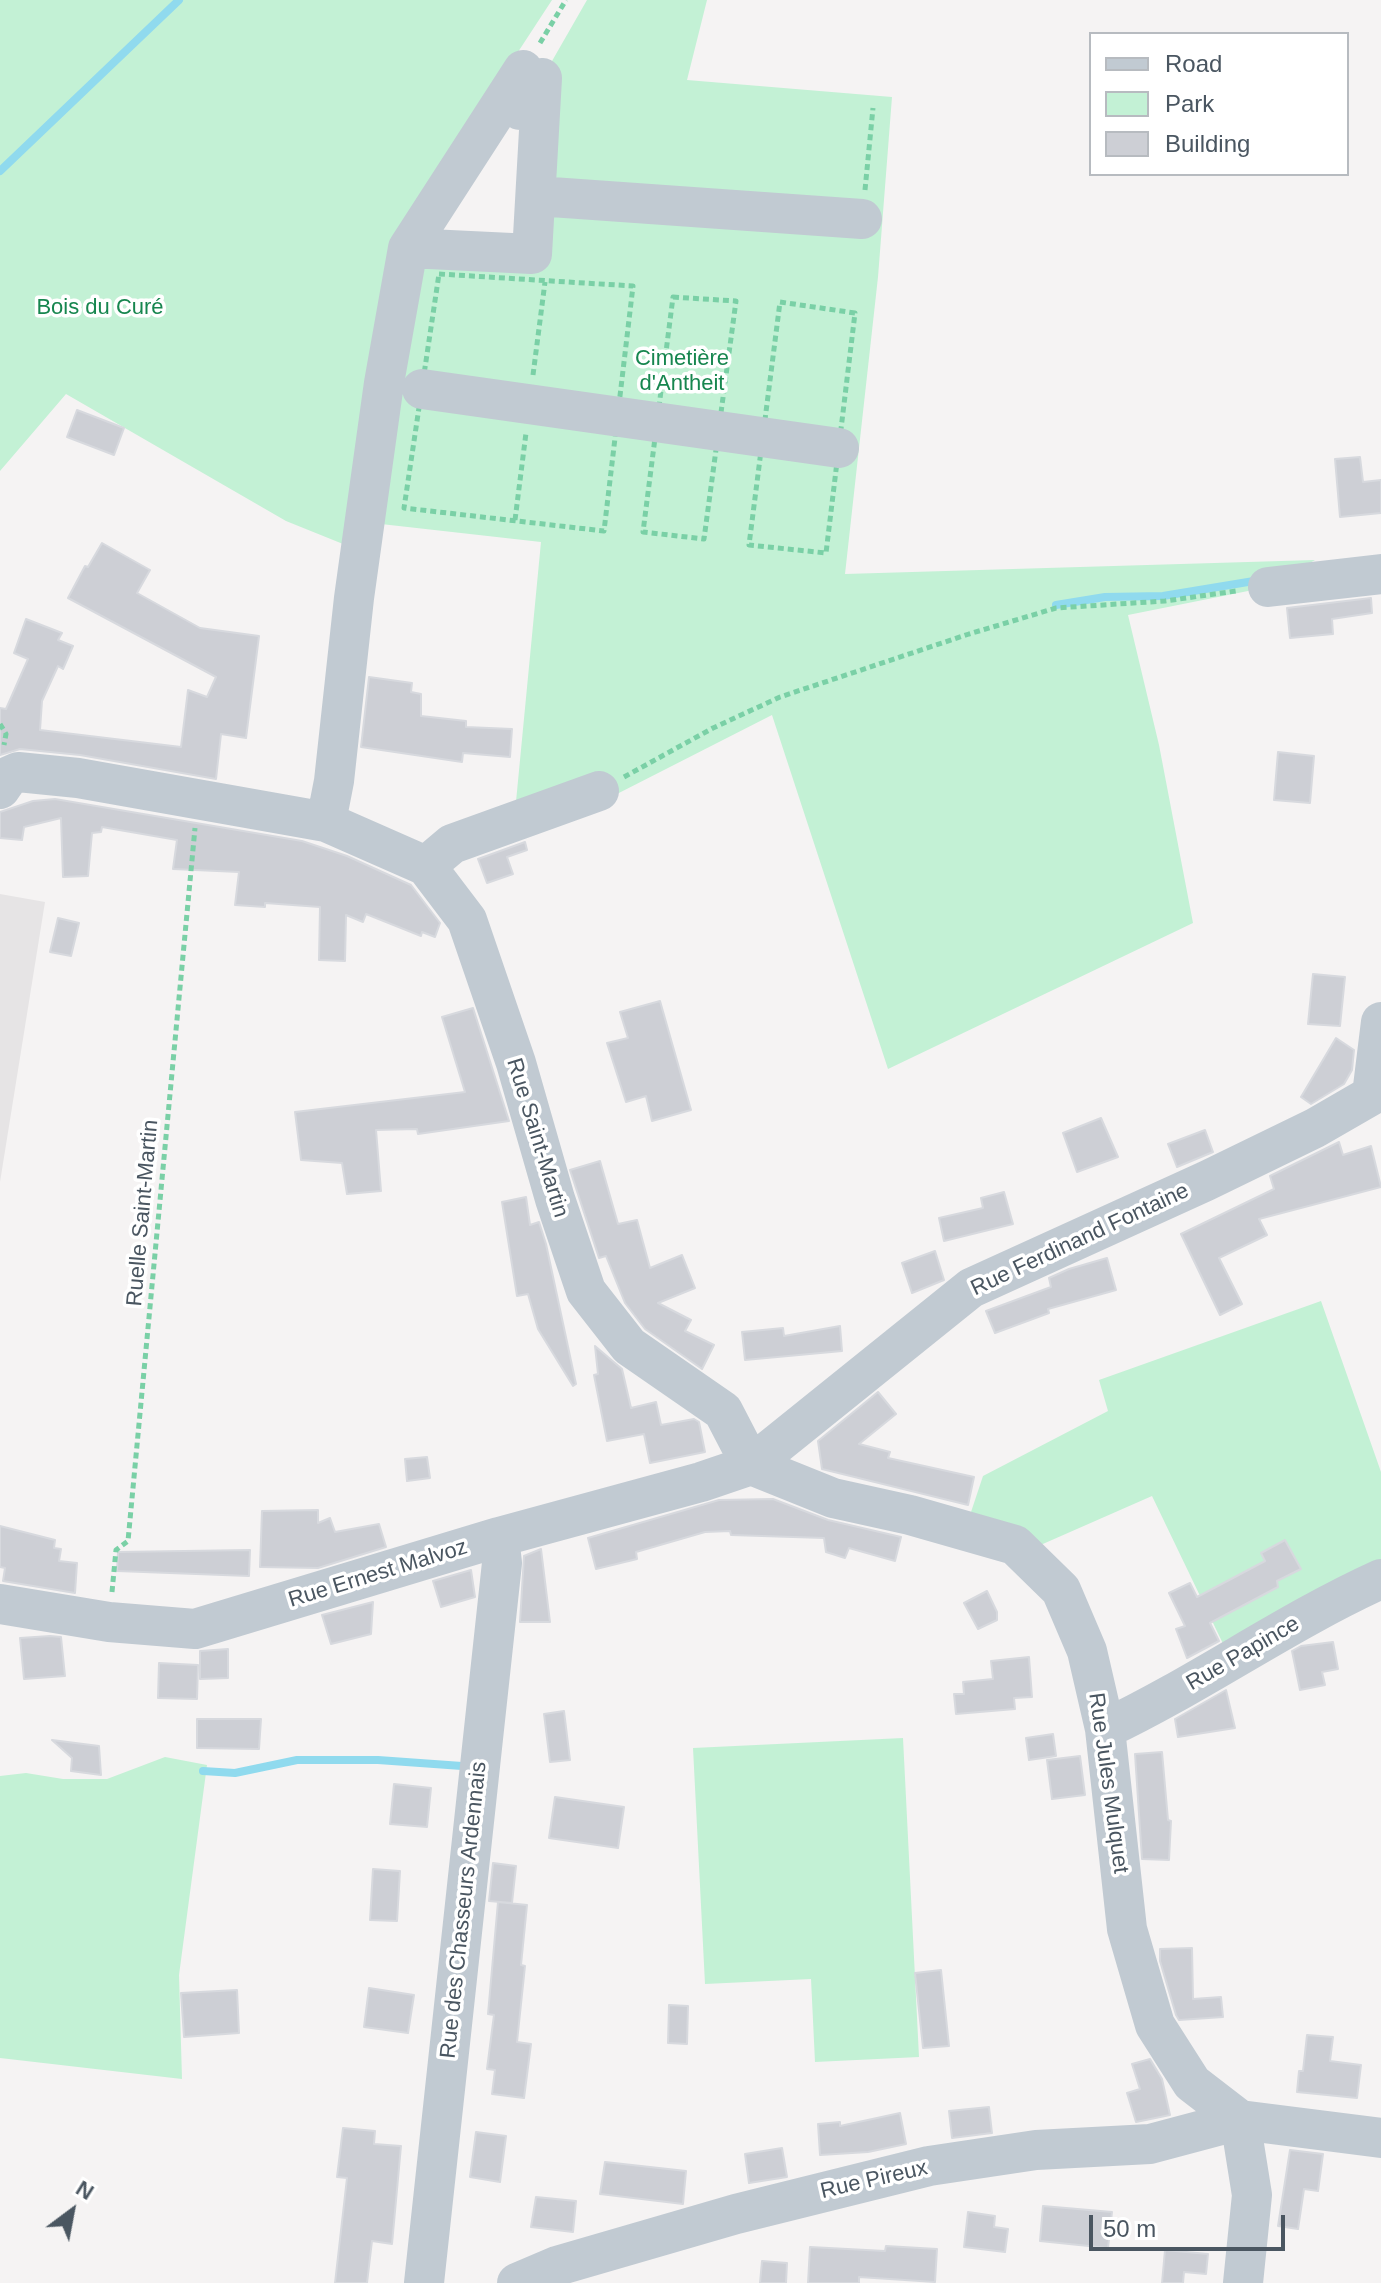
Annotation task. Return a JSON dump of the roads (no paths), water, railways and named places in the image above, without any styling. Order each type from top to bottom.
[{"type":"street","points":[[326,822],[334,781],[354,598],[384,383],[408,248],[523,70]]},
{"type":"street","points":[[408,248],[532,254],[542,78],[482,167],[466,157]]},
{"type":"street","points":[[537,196],[862,219]]},
{"type":"street","points":[[422,389],[839,448]]},
{"type":"street","points":[[1268,587],[1381,574]]},
{"type":"street","name":"Rue Saint-Martin","points":[[0,789],[9,776],[18,772],[78,778],[326,822],[426,866],[467,920],[516,1063],[555,1199],[586,1291],[629,1346],[723,1411],[751,1465]]},
{"type":"street","points":[[426,866],[452,844],[599,791]]},
{"type":"street","name":"Rue Ferdinand Fontaine","points":[[751,1465],[971,1288],[1206,1181],[1315,1128],[1372,1095],[1381,1022]]},
{"type":"street","name":"Rue Ernest Malvoz","points":[[4,1614],[195,1629],[751,1465]]},
{"type":"street","name":"Rue Jules Mulquet","points":[[751,1465],[833,1498],[910,1515],[1015,1545],[1061,1590],[1087,1651],[1105,1729],[1127,1929],[1155,2025],[1192,2083],[1240,2120]]},
{"type":"street","name":"Rue des Chasseurs Ardennais","points":[[424,2283],[502,1563],[499,1537]]},
{"type":"street","name":"Rue Papince","points":[[1105,1729],[1159,1703],[1332,1601],[1381,1579]]},
{"type":"street","points":[[1243,2283],[1252,2195],[1240,2120],[1381,2138]]},
{"type":"street","name":"Rue Pireux","points":[[517,2283],[557,2266],[736,2214],[929,2166],[1036,2150],[1150,2144],[1240,2120]]},
{"type":"waterway","points":[[0,171],[179,0]]},
{"type":"waterway","points":[[1056,605],[1105,597],[1163,596],[1260,580]]},
{"type":"waterway","points":[[203,1771],[235,1773],[297,1760],[378,1760],[462,1766]]},
{"type":"park label","name":"Bois du Curé","points":[[100,308]]},
{"type":"park label","name":"Cimetière d'Antheit","points":[[682,372]]}]
